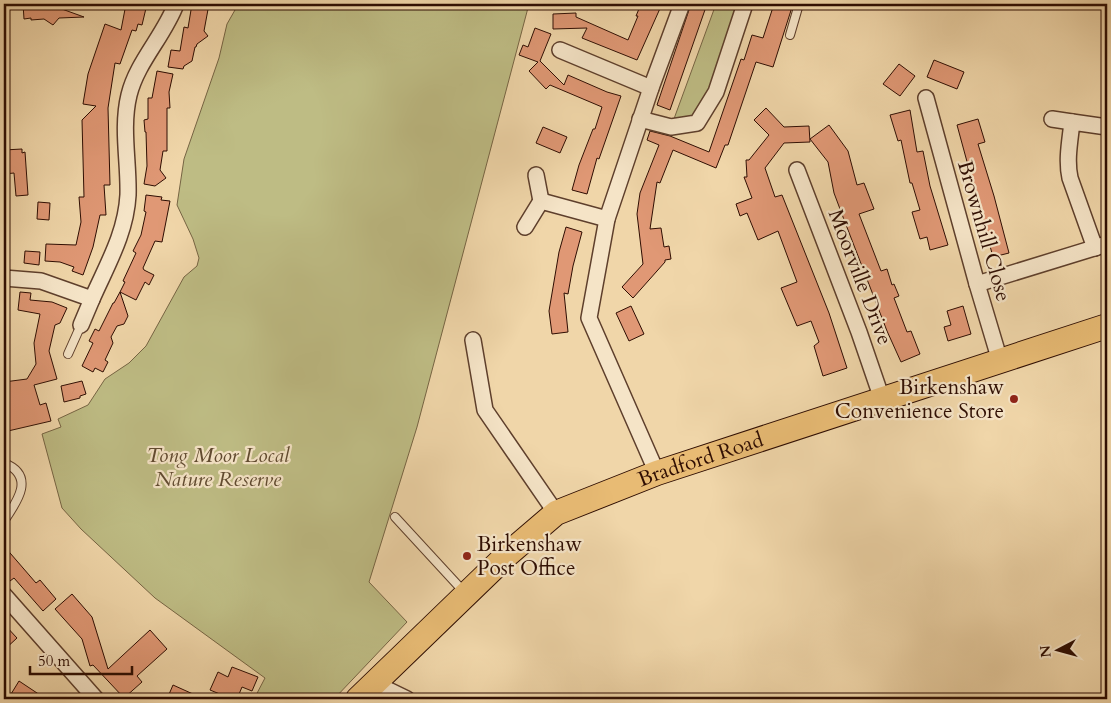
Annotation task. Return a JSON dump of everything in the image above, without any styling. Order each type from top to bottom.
[{"type":"main road","name":"Bradford Road","points":[[366,691],[506,555],[556,513],[657,472],[1107,326]]},
{"type":"street","points":[[81,325],[121,235],[127,208],[126,120],[130,93],[138,70],[164,30],[176,4]]},
{"type":"street","points":[[657,472],[589,318],[607,219],[640,118],[682,4]]},
{"type":"street","points":[[640,118],[671,127],[697,123],[716,92],[744,4]]},
{"type":"street","points":[[560,50],[651,88]]},
{"type":"street","name":"Brownhill Close","points":[[933,106],[977,284],[1000,361]]},
{"type":"street","points":[[1052,119],[1107,127]]},
{"type":"street","points":[[977,284],[1101,246],[1068,169],[1072,122]]},
{"type":"street","name":"Moorville Drive","points":[[796,170],[859,332],[882,399]]},
{"type":"street","points":[[525,227],[541,201],[536,175]]},
{"type":"street","points":[[541,201],[607,219]]},
{"type":"street","points":[[4,278],[50,283],[92,299]]},
{"type":"street","points":[[473,340],[486,410],[556,513]]},
{"type":"street","points":[[4,594],[96,699]]},
{"type":"street","points":[[366,691],[407,699]]},
{"type":"lane","points":[[790,35],[799,4]]},
{"type":"lane","points":[[68,354],[81,325]]},
{"type":"lane","points":[[4,464],[19,474],[22,483],[20,494],[4,521]]},
{"type":"lane","points":[[395,517],[466,595]]},
{"type":"green space","name":"Tong Moor Local Nature Reserve","points":[[236,4],[529,4],[417,427],[369,582],[407,622],[334,699],[254,699],[265,678],[155,598],[81,529],[62,508],[42,434],[61,427],[58,419],[88,405],[105,379],[129,363],[146,346],[184,277],[197,266],[199,258],[193,239],[177,205],[184,159],[219,58],[227,24],[235,10]]},
{"type":"green space","points":[[716,4],[745,4],[697,123],[671,127]]},
{"type":"building","points":[[23,4],[48,4],[84,17],[59,18],[53,25],[44,19],[24,19]]},
{"type":"building","points":[[126,4],[147,4],[142,25],[138,24],[136,31],[132,30],[120,64],[115,63],[108,108],[110,185],[104,185],[106,215],[100,215],[93,247],[83,275],[72,271],[74,267],[60,262],[45,261],[46,244],[76,245],[81,222],[79,197],[84,197],[82,120],[96,106],[83,104],[88,74],[105,24],[121,30]]},
{"type":"building","points":[[192,4],[209,4],[204,31],[208,36],[197,44],[192,61],[184,66],[183,69],[168,67],[171,50],[180,51],[184,27],[188,28]]},
{"type":"building","points":[[641,4],[662,4],[637,60],[582,38],[587,28],[553,29],[553,14],[576,13],[576,17],[628,40]]},
{"type":"building","points":[[691,4],[707,4],[670,110],[657,105]]},
{"type":"building","points":[[774,4],[793,4],[773,67],[756,62],[728,145],[725,145],[716,168],[673,150],[660,183],[657,182],[650,229],[661,228],[664,247],[669,246],[671,259],[665,260],[633,298],[622,287],[643,264],[637,214],[640,193],[659,145],[647,140],[650,131],[670,136],[709,152],[741,59],[744,60],[752,35],[763,38]]},
{"type":"building","points":[[535,28],[551,34],[540,61],[564,85],[568,75],[621,96],[599,159],[597,158],[587,194],[572,190],[579,165],[593,129],[595,129],[602,107],[550,85],[546,89],[529,71],[538,62],[519,55],[523,45],[528,47]]},
{"type":"building","points":[[934,60],[964,72],[957,89],[927,77]]},
{"type":"building","points":[[899,64],[915,76],[900,96],[883,84]]},
{"type":"building","points":[[157,71],[173,74],[169,92],[170,108],[167,108],[167,151],[163,151],[160,170],[166,178],[155,186],[144,184],[147,166],[144,120],[148,119],[148,98],[152,98]]},
{"type":"building","points":[[766,108],[784,127],[809,126],[810,142],[784,143],[765,168],[775,197],[782,195],[829,313],[847,368],[823,376],[814,346],[819,342],[811,321],[797,326],[781,288],[797,282],[778,231],[758,240],[747,213],[740,216],[736,204],[752,198],[744,177],[747,177],[746,160],[749,160],[769,135],[754,120]]},
{"type":"building","points":[[910,110],[917,152],[923,151],[930,186],[948,245],[930,250],[927,237],[920,239],[912,212],[920,210],[912,183],[910,183],[901,140],[898,141],[890,115]]},
{"type":"building","points":[[978,119],[985,142],[978,144],[1009,253],[993,257],[957,125]]},
{"type":"building","points":[[829,125],[848,151],[857,185],[864,183],[874,209],[859,214],[881,271],[887,269],[892,285],[894,284],[899,296],[894,298],[907,332],[911,331],[920,354],[901,362],[887,331],[834,193],[828,162],[810,139]]},
{"type":"building","points":[[543,127],[567,137],[560,153],[536,143]]},
{"type":"building","points":[[22,149],[22,153],[25,152],[28,195],[16,196],[14,173],[4,174],[4,150]]},
{"type":"building","points":[[146,195],[162,197],[161,200],[170,201],[162,242],[155,241],[143,268],[154,275],[149,285],[145,282],[136,300],[120,292],[136,253],[133,251],[141,235],[146,212],[144,211]]},
{"type":"building","points":[[38,202],[50,203],[49,220],[37,219]]},
{"type":"building","points":[[566,227],[582,232],[568,294],[564,293],[568,332],[552,334],[549,311],[559,252]]},
{"type":"building","points":[[25,251],[40,252],[39,265],[24,263]]},
{"type":"building","points":[[20,292],[31,293],[30,300],[52,302],[67,308],[60,323],[55,325],[49,351],[57,379],[34,385],[40,405],[46,403],[51,421],[8,431],[4,415],[4,401],[6,400],[4,382],[27,379],[36,364],[34,343],[40,314],[18,310]]},
{"type":"building","points":[[120,292],[128,316],[124,324],[117,326],[111,337],[113,343],[105,360],[108,362],[103,372],[95,368],[93,372],[82,366],[93,343],[89,341],[95,329],[99,331]]},
{"type":"building","points":[[631,306],[644,334],[629,341],[616,313]]},
{"type":"building","points":[[963,306],[971,334],[948,341],[944,327],[951,325],[947,311]]},
{"type":"building","points":[[82,381],[86,394],[80,396],[80,398],[64,402],[61,386]]},
{"type":"building","points":[[4,546],[36,583],[40,580],[56,599],[43,611],[14,578],[10,581],[4,573]]},
{"type":"building","points":[[72,594],[92,617],[108,669],[150,630],[167,649],[137,676],[142,682],[124,698],[93,665],[90,666],[82,639],[55,609]]},
{"type":"building","points":[[4,624],[17,638],[4,650]]},
{"type":"building","points":[[232,667],[258,677],[252,691],[242,687],[237,699],[232,699],[210,690],[218,672],[228,677]]},
{"type":"building","points":[[19,681],[46,699],[8,699]]},
{"type":"building","points":[[173,685],[204,699],[167,699]]},
{"type":"place","name":"Birkenshaw Convenience Store","points":[[1014,399]]},
{"type":"place","name":"Birkenshaw Post Office","points":[[467,556]]}]
